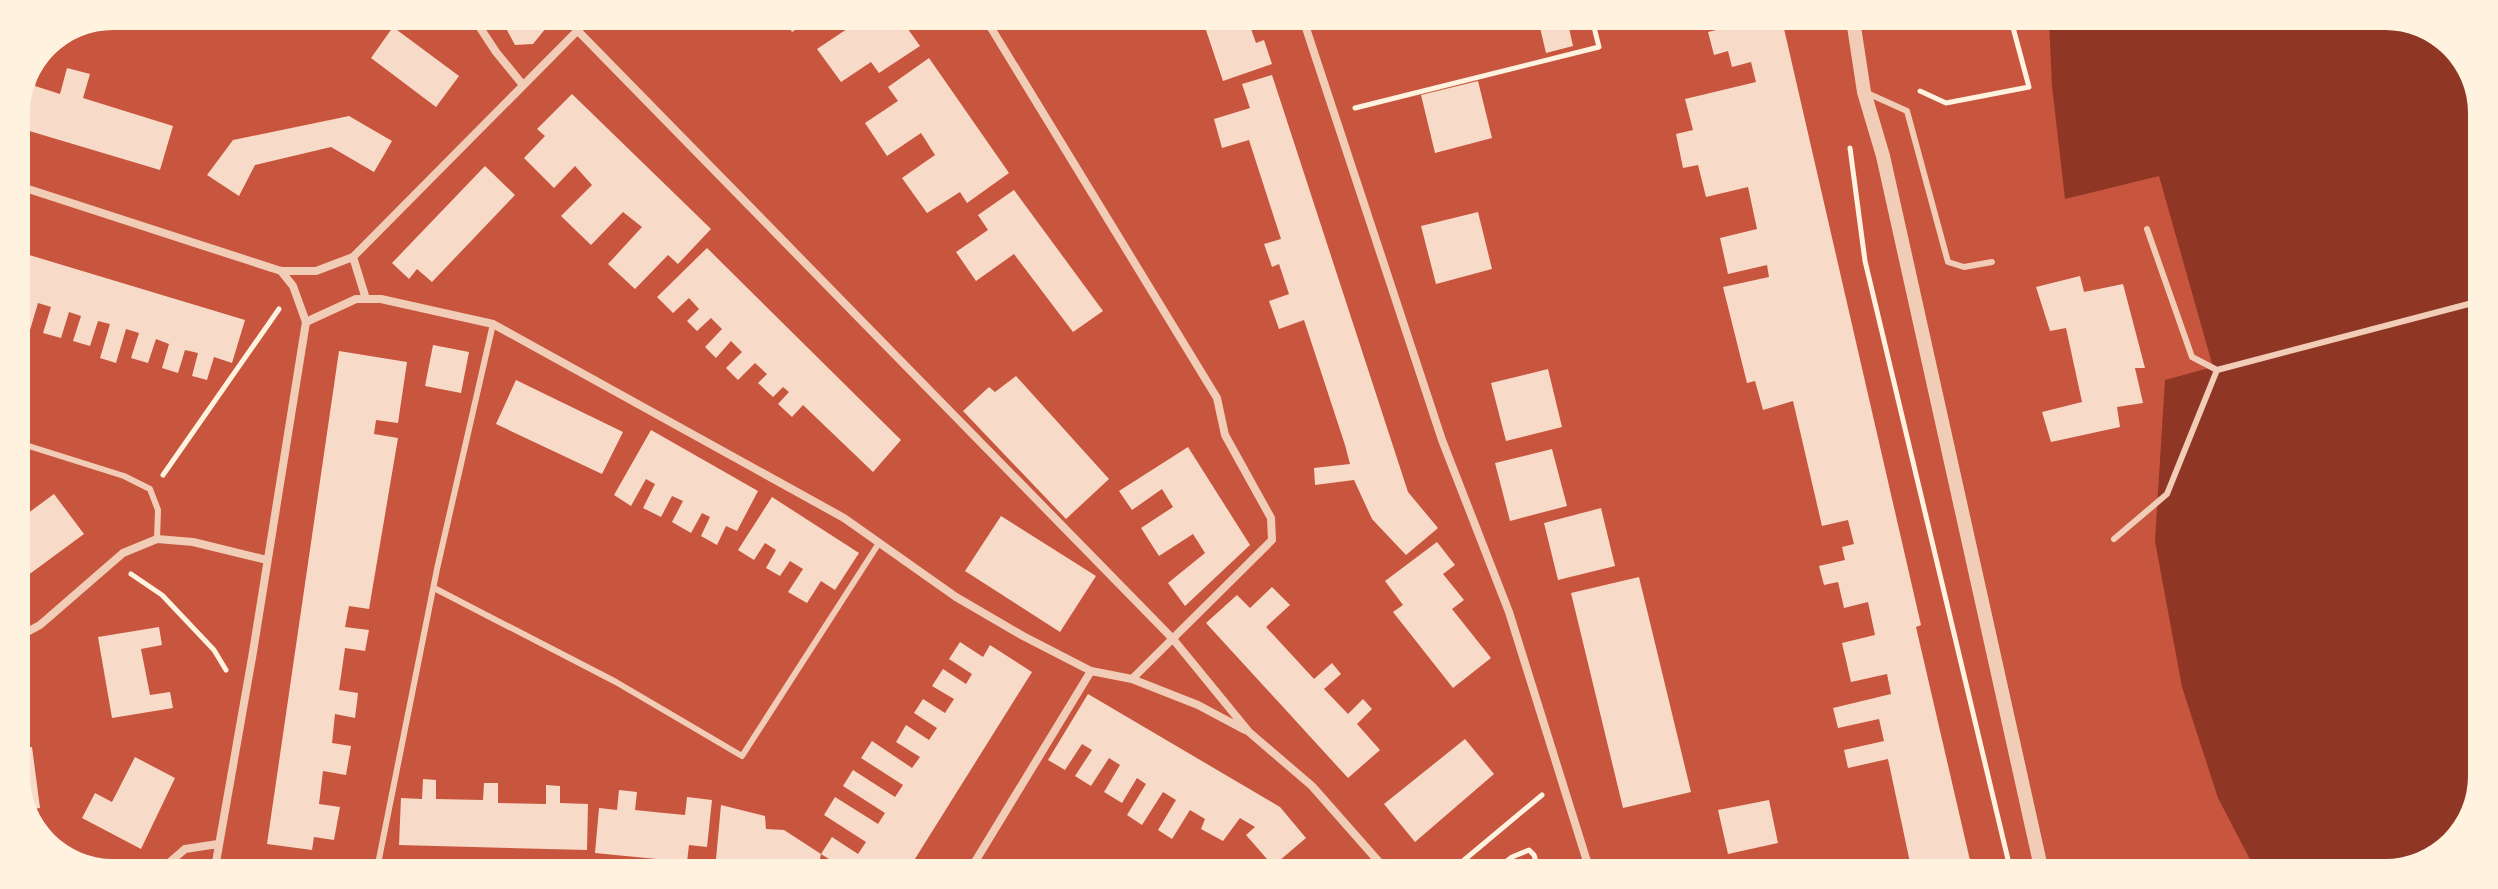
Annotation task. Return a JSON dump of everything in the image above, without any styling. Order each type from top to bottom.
[{"type":"street","points":[[482,30],[523,85]]},
{"type":"street","points":[[30,190],[281,271],[316,271],[353,257],[577,30],[1173,639],[1249,732],[1312,786],[1376,859]]},
{"type":"street","points":[[992,30],[1217,398],[1225,435],[1271,518],[1272,540],[1132,679]]},
{"type":"street","points":[[1307,30],[1442,440],[1509,612],[1586,859]]},
{"type":"street","points":[[1855,30],[1864,92],[1887,172],[2039,859]]},
{"type":"street","points":[[353,257],[366,299]]},
{"type":"street","points":[[216,859],[306,322],[294,288],[281,271]]},
{"type":"street","points":[[306,322],[356,299],[381,299],[493,324],[844,518],[956,597],[1091,671],[1132,679],[1198,705],[1249,732]]},
{"type":"street","points":[[30,630],[123,553],[157,539],[193,542],[267,560]]},
{"type":"street","points":[[977,859],[1091,671]]},
{"type":"street","points":[[173,859],[185,849],[218,844]]},
{"type":"lane","points":[[1864,92],[1907,111],[1948,262],[1964,267],[1992,262]]},
{"type":"lane","points":[[2147,229],[2192,357],[2217,370],[2468,304]]},
{"type":"lane","points":[[379,859],[434,588],[493,324]]},
{"type":"lane","points":[[2114,539],[2167,494],[2217,370]]},
{"type":"lane","points":[[30,446],[124,476],[151,492],[158,510],[157,539]]},
{"type":"lane","points":[[434,588],[616,682],[742,756],[879,543]]},
{"type":"path","points":[[1335,113],[1599,47],[1595,30]]},
{"type":"path","points":[[1946,103],[2029,87],[2014,30]]},
{"type":"path","points":[[1850,141],[1865,261],[2008,859]]},
{"type":"path","points":[[151,492],[294,288]]},
{"type":"path","points":[[113,562],[162,595],[214,650],[224,670],[249,676]]},
{"type":"path","points":[[1466,859],[1561,780]]},
{"type":"path","points":[[1509,859],[1529,850],[1535,859]]},
{"type":"shaded area","points":[[2049,30],[2385,30],[2412,34],[2436,47],[2451,62],[2462,81],[2468,107],[2468,776],[2464,803],[2457,818],[2444,835],[2427,848],[2412,855],[2385,859],[2250,859],[2218,798],[2182,687],[2155,541],[2165,380],[2213,367],[2159,176],[2065,199],[2052,86]]},
{"type":"building","points":[[391,30],[397,30],[459,76],[436,107],[371,58]]},
{"type":"building","points":[[507,30],[544,30],[533,44],[515,45]]},
{"type":"building","points":[[846,30],[909,30],[920,46],[879,73],[871,62],[841,82],[817,49]]},
{"type":"building","points":[[1206,30],[1251,30],[1256,43],[1264,40],[1272,64],[1223,81]]},
{"type":"building","points":[[1541,30],[1569,30],[1573,46],[1546,53]]},
{"type":"building","points":[[1784,30],[1921,625],[1916,627],[1970,859],[1909,859],[1888,759],[1848,768],[1844,750],[1884,741],[1879,719],[1838,728],[1833,708],[1891,694],[1887,674],[1851,682],[1842,643],[1875,635],[1868,602],[1844,608],[1838,582],[1824,585],[1819,566],[1845,560],[1842,547],[1854,544],[1848,520],[1822,526],[1793,401],[1763,410],[1755,381],[1747,383],[1723,287],[1769,277],[1767,265],[1728,274],[1720,238],[1757,229],[1748,187],[1706,197],[1698,165],[1683,168],[1676,134],[1693,130],[1685,99],[1756,82],[1751,62],[1732,67],[1728,51],[1714,55],[1708,32]]},
{"type":"building","points":[[929,58],[1009,173],[967,203],[960,192],[927,213],[902,178],[935,155],[921,133],[887,156],[865,123],[898,101],[888,87]]},
{"type":"building","points":[[67,68],[90,74],[83,98],[173,126],[160,170],[30,131],[32,97],[36,80],[35,86],[60,94]]},
{"type":"building","points":[[1272,75],[1408,492],[1438,528],[1406,555],[1372,519],[1354,480],[1315,485],[1314,468],[1350,464],[1345,445],[1304,320],[1279,329],[1269,301],[1289,294],[1279,264],[1272,267],[1264,244],[1281,239],[1249,140],[1222,148],[1214,119],[1250,108],[1242,84]]},
{"type":"building","points":[[1478,81],[1492,138],[1435,153],[1421,95]]},
{"type":"building","points":[[572,94],[711,229],[678,264],[668,255],[635,289],[608,264],[642,227],[623,212],[591,245],[561,216],[592,185],[575,166],[554,188],[524,158],[545,136],[537,129]]},
{"type":"building","points":[[349,116],[392,141],[374,172],[331,147],[255,165],[239,196],[207,175],[233,140]]},
{"type":"building","points":[[485,166],[515,195],[432,282],[417,269],[409,279],[392,263]]},
{"type":"building","points":[[1014,190],[1103,311],[1073,332],[1014,254],[976,281],[956,252],[988,230],[978,215]]},
{"type":"building","points":[[1478,212],[1492,269],[1436,284],[1421,226]]},
{"type":"building","points":[[707,248],[901,440],[873,472],[803,405],[792,417],[778,404],[789,392],[783,387],[773,397],[758,383],[767,374],[755,363],[738,380],[726,368],[742,352],[731,341],[716,358],[705,347],[722,329],[711,318],[697,331],[687,321],[699,309],[689,298],[673,313],[657,297]]},
{"type":"building","points":[[30,255],[245,320],[232,363],[214,357],[207,380],[192,376],[198,353],[185,350],[178,373],[162,368],[169,344],[156,339],[148,363],[131,358],[139,333],[126,329],[116,363],[100,358],[110,324],[98,321],[90,346],[73,341],[81,316],[69,312],[61,338],[43,333],[51,307],[38,303],[30,330]]},
{"type":"building","points":[[2080,276],[2084,292],[2123,284],[2145,368],[2135,368],[2143,403],[2117,407],[2120,427],[2051,442],[2042,412],[2082,402],[2066,328],[2050,331],[2036,287]]},
{"type":"building","points":[[433,345],[469,352],[461,393],[425,386]]},
{"type":"building","points":[[339,351],[407,362],[398,423],[376,420],[374,434],[398,438],[369,609],[349,606],[345,627],[369,630],[365,651],[345,648],[339,690],[358,693],[355,718],[335,714],[332,743],[351,746],[346,775],[323,771],[319,804],[340,807],[334,840],[314,837],[312,850],[267,844]]},
{"type":"building","points":[[1548,369],[1562,427],[1506,441],[1491,383]]},
{"type":"building","points":[[1016,376],[1109,479],[1066,519],[963,411],[989,387],[995,392]]},
{"type":"building","points":[[516,380],[623,432],[602,474],[496,424]]},
{"type":"building","points":[[651,430],[758,491],[737,531],[726,526],[717,545],[701,536],[710,517],[702,513],[691,533],[672,522],[683,501],[672,496],[661,517],[643,508],[655,484],[646,479],[631,506],[614,495]]},
{"type":"building","points":[[1188,447],[1250,545],[1185,606],[1168,583],[1205,553],[1193,534],[1159,556],[1141,528],[1173,507],[1162,489],[1132,510],[1119,491]]},
{"type":"building","points":[[1552,449],[1567,506],[1510,521],[1495,463]]},
{"type":"building","points":[[54,494],[84,534],[30,574],[30,512]]},
{"type":"building","points":[[772,497],[859,553],[835,590],[821,581],[807,603],[788,592],[803,569],[790,561],[780,576],[766,568],[776,550],[765,543],[754,560],[738,550]]},
{"type":"building","points":[[1601,508],[1615,566],[1558,580],[1544,523]]},
{"type":"building","points":[[1001,516],[1096,576],[1060,632],[965,571]]},
{"type":"building","points":[[1437,542],[1455,565],[1443,574],[1464,600],[1452,609],[1491,658],[1453,688],[1393,612],[1403,605],[1385,581]]},
{"type":"building","points":[[1639,577],[1691,792],[1623,808],[1571,593]]},
{"type":"building","points":[[1272,587],[1290,605],[1266,627],[1314,679],[1332,663],[1341,674],[1324,689],[1348,714],[1363,699],[1372,709],[1357,724],[1380,750],[1348,778],[1206,623],[1237,595],[1250,608]]},
{"type":"building","points":[[159,627],[162,645],[141,649],[150,695],[170,692],[173,708],[112,718],[98,637]]},
{"type":"building","points":[[960,642],[983,657],[990,645],[1032,672],[915,859],[829,859],[821,854],[832,837],[858,854],[866,842],[824,815],[835,797],[878,824],[885,813],[843,786],[853,770],[895,797],[903,785],[861,758],[872,741],[912,768],[920,757],[896,742],[906,725],[929,740],[937,728],[914,713],[923,699],[945,713],[954,699],[932,686],[943,669],[966,684],[972,674],[949,659]]},
{"type":"building","points":[[1088,694],[1280,807],[1306,838],[1281,859],[1267,859],[1246,835],[1255,827],[1240,818],[1223,841],[1201,829],[1205,819],[1190,810],[1172,839],[1158,830],[1176,800],[1163,792],[1142,825],[1127,815],[1146,784],[1137,778],[1122,803],[1104,792],[1120,765],[1109,758],[1091,786],[1075,776],[1092,750],[1082,744],[1065,770],[1048,760]]},
{"type":"building","points":[[1465,739],[1494,774],[1415,842],[1384,804]]},
{"type":"building","points":[[30,747],[40,808],[37,808],[30,782]]},
{"type":"building","points":[[135,757],[175,778],[141,849],[82,818],[95,793],[112,802]]},
{"type":"building","points":[[423,779],[436,780],[436,799],[483,800],[484,783],[498,783],[498,803],[546,804],[546,785],[560,786],[560,803],[588,804],[587,850],[399,845],[401,798],[422,799]]},
{"type":"building","points":[[619,790],[637,792],[635,810],[685,815],[687,797],[712,800],[707,847],[689,845],[687,859],[595,853],[599,808],[617,810]]},
{"type":"building","points":[[1769,800],[1778,843],[1728,854],[1718,810]]},
{"type":"building","points":[[721,805],[765,816],[766,829],[784,830],[821,854],[820,859],[716,859]]}]
